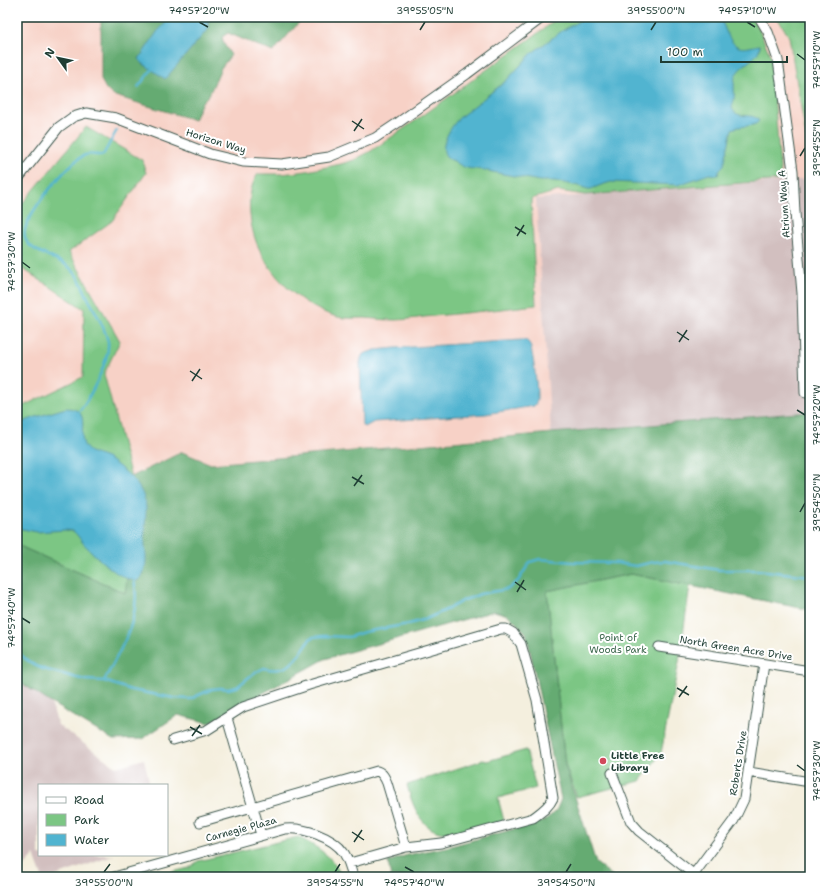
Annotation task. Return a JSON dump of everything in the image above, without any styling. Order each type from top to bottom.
[{"type":"street","name":"Horizon Way","points":[[17,180],[59,128],[73,117],[86,113],[116,118],[210,154],[243,162],[282,164],[309,161],[329,156],[375,138],[467,74],[543,17]]},
{"type":"street","name":"Atrium Way A","points":[[759,17],[768,32],[778,60],[793,171],[802,293],[805,393]]},
{"type":"street","points":[[173,740],[207,730],[243,707],[309,685],[501,629],[506,629],[513,633],[521,644],[537,700],[553,798],[550,804],[533,818],[441,844],[406,847],[350,863]]},
{"type":"street","name":"North Green Acre Drive","points":[[659,647],[810,671]]},
{"type":"street","name":"Roberts Drive","points":[[696,876],[734,820],[744,798],[764,664]]},
{"type":"street","points":[[227,718],[261,835]]},
{"type":"street","points":[[200,822],[372,772],[380,772],[384,776],[387,783],[406,847]]},
{"type":"street","points":[[749,772],[810,782]]},
{"type":"street","points":[[612,774],[631,822],[639,831],[696,876]]},
{"type":"street","name":"Carnegie Plaza","points":[[114,877],[261,835],[292,828],[305,830],[319,835],[331,842],[343,852],[350,863],[353,877]]},
{"type":"shaded area","points":[[17,17],[797,17],[810,36],[810,574],[160,580],[17,612]]},
{"type":"shaded area","points":[[810,179],[810,412],[551,433],[536,199]]},
{"type":"shaded area","points":[[17,680],[51,703],[58,725],[116,767],[144,759],[150,784],[38,784],[38,856],[112,856],[53,877],[42,877],[34,855],[17,876]]},
{"type":"green space","points":[[101,17],[171,17],[139,59],[142,63],[165,78],[208,29],[208,17],[304,17],[273,52],[228,33],[222,37],[224,44],[231,55],[221,68],[209,95],[202,102],[194,120],[112,95],[106,89],[101,80]]},
{"type":"green space","points":[[558,17],[751,17],[758,27],[771,57],[781,180],[585,195],[558,191],[531,199],[536,305],[400,320],[345,318],[334,316],[310,305],[288,288],[270,268],[254,236],[250,218],[250,199],[251,190],[258,174],[282,174],[307,171],[354,160],[371,151],[418,119]]},
{"type":"green space","points":[[777,17],[810,18],[810,160],[789,37]]},
{"type":"green space","points":[[86,127],[142,160],[146,173],[112,221],[69,252],[120,341],[104,374],[131,477],[146,553],[125,593],[17,545],[17,409],[83,377],[84,309],[17,265],[17,214],[23,203]]},
{"type":"green space","points":[[810,412],[810,610],[631,574],[547,591],[565,765],[596,863],[614,877],[391,877],[388,862],[407,855],[451,846],[544,821],[556,811],[561,799],[526,633],[508,615],[494,611],[325,659],[209,723],[178,715],[142,739],[113,740],[51,703],[17,680],[17,545],[125,593],[127,578],[131,477],[182,452],[211,464],[551,433]]},
{"type":"green space","name":"Point of Woods Park","points":[[631,574],[690,586],[679,662],[661,753],[640,781],[577,797],[565,765],[547,591]]},
{"type":"green space","points":[[526,750],[536,788],[498,798],[504,821],[455,833],[443,833],[432,829],[422,820],[414,806],[407,785],[483,760],[487,761]]},
{"type":"green space","points":[[298,837],[324,853],[334,863],[341,877],[152,877],[189,868],[198,861]]},
{"type":"water","points":[[171,17],[208,17],[208,29],[165,79],[142,63],[139,59],[157,32]]},
{"type":"water","points":[[586,17],[720,17],[729,38],[735,45],[744,48],[760,46],[759,51],[753,59],[740,69],[735,77],[734,100],[732,108],[737,114],[753,117],[759,121],[754,125],[732,129],[724,165],[720,169],[718,175],[709,174],[678,185],[611,182],[588,189],[555,181],[540,181],[467,168],[446,156],[444,146],[447,135],[460,117],[506,81],[532,53],[562,31]]},
{"type":"water","points":[[521,340],[528,342],[531,347],[537,396],[534,406],[486,414],[374,422],[365,427],[362,426],[360,363],[363,354],[375,350],[395,348]]},
{"type":"water","points":[[66,408],[75,409],[80,413],[83,424],[83,443],[86,448],[91,452],[110,460],[123,469],[134,480],[145,499],[146,561],[143,575],[137,581],[130,580],[115,572],[88,548],[73,531],[65,530],[37,532],[17,528],[17,424]]},
{"type":"waterway","points":[[138,87],[153,68]]},
{"type":"waterway","points":[[78,413],[88,398],[103,368],[108,350],[107,336],[76,274],[69,267],[30,246],[27,242],[25,232],[33,212],[50,188],[78,159],[90,154],[103,155],[117,130]]},
{"type":"waterway","points":[[17,652],[32,664],[43,669],[85,680],[104,681],[131,690],[174,698],[190,699],[212,689],[228,689],[237,687],[254,673],[264,668],[272,670],[286,667],[292,663],[313,637],[349,637],[364,632],[409,624],[426,619],[464,600],[480,594],[508,589],[518,581],[530,562],[540,559],[573,562],[616,563],[636,566],[665,561],[719,570],[757,570],[810,576]]},
{"type":"waterway","points":[[104,681],[123,645],[133,620],[136,593],[134,579]]},
{"type":"place","name":"Little Free Library","points":[[603,761]]}]
